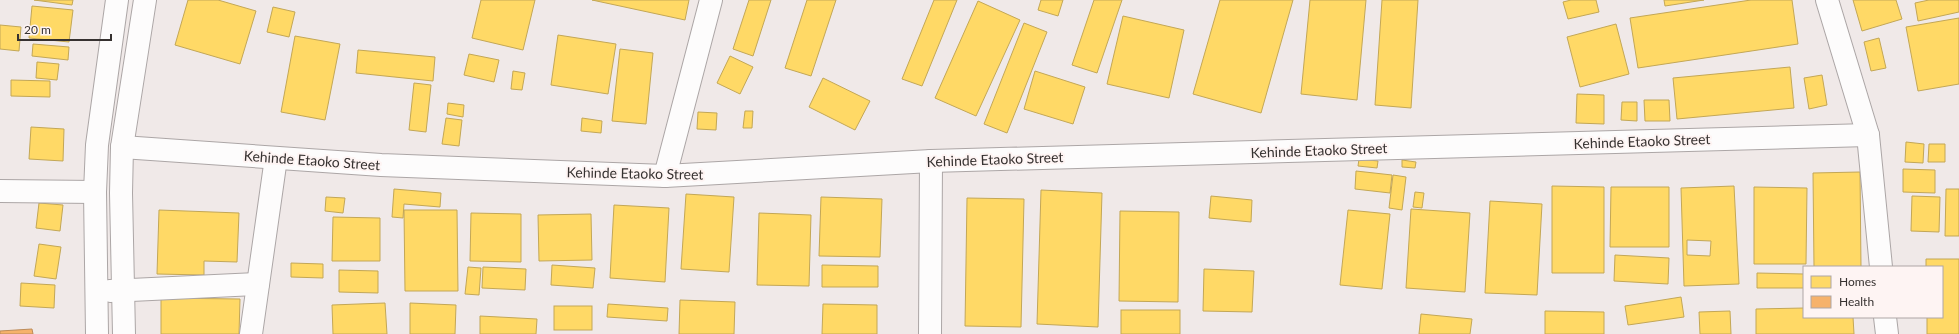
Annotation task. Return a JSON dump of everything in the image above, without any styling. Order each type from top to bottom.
[{"type":"street","points":[[97,334],[95,192],[97,145],[117,0]]},
{"type":"street","points":[[124,334],[121,192],[122,147],[145,0]]},
{"type":"street","points":[[665,176],[711,0]]},
{"type":"street","points":[[1827,0],[1868,135],[1881,266]]},
{"type":"street","name":"Kehinde Etaoko Street","points":[[122,147],[381,165],[665,176],[931,161],[1868,135]]},
{"type":"street","points":[[251,334],[276,158]]},
{"type":"street","points":[[930,334],[931,161]]},
{"type":"street","points":[[0,191],[95,192]]},
{"type":"street","points":[[96,291],[258,284]]},
{"type":"street","points":[[1885,318],[1886,334]]},
{"type":"building: Homes","points":[[34,0],[73,0],[72,5]]},
{"type":"building: Homes","points":[[188,0],[218,0],[256,11],[240,64],[175,45]]},
{"type":"building: Homes","points":[[481,0],[535,0],[523,50],[472,38]]},
{"type":"building: Homes","points":[[592,0],[689,0],[685,20]]},
{"type":"building: Homes","points":[[749,0],[771,0],[753,56],[733,49]]},
{"type":"building: Homes","points":[[807,0],[836,0],[811,76],[785,68]]},
{"type":"building: Homes","points":[[934,0],[957,0],[922,86],[902,79]]},
{"type":"building: Homes","points":[[1041,0],[1063,0],[1058,16],[1038,10]]},
{"type":"building: Homes","points":[[1094,0],[1122,0],[1097,73],[1072,65]]},
{"type":"building: Homes","points":[[1220,0],[1293,0],[1261,113],[1193,94]]},
{"type":"building: Homes","points":[[1310,0],[1366,0],[1357,100],[1301,94]]},
{"type":"building: Homes","points":[[1382,0],[1418,0],[1411,108],[1375,105]]},
{"type":"building: Homes","points":[[1571,0],[1596,0],[1599,12],[1568,19],[1563,2]]},
{"type":"building: Homes","points":[[1664,0],[1704,0],[1665,6]]},
{"type":"building: Homes","points":[[1751,0],[1792,0],[1798,44],[1638,68],[1630,18]]},
{"type":"building: Homes","points":[[1853,0],[1896,0],[1902,19],[1862,31]]},
{"type":"building: Homes","points":[[1929,0],[1959,0],[1959,12],[1918,21],[1915,3]]},
{"type":"building: Homes","points":[[978,1],[1020,20],[976,116],[935,98]]},
{"type":"building: Homes","points":[[32,6],[73,10],[69,42],[29,38]]},
{"type":"building: Homes","points":[[273,7],[295,12],[289,37],[267,32]]},
{"type":"building: Homes","points":[[1123,16],[1184,30],[1169,98],[1107,84]]},
{"type":"building: Homes","points":[[1959,18],[1959,84],[1918,91],[1906,27]]},
{"type":"building: Homes","points":[[1024,23],[1047,32],[1007,133],[984,124]]},
{"type":"building: Homes","points":[[1616,24],[1629,74],[1580,87],[1567,37]]},
{"type":"building: Homes","points":[[0,25],[21,27],[19,51],[0,49]]},
{"type":"building: Homes","points":[[558,35],[616,44],[608,94],[551,85]]},
{"type":"building: Homes","points":[[295,36],[340,44],[325,120],[281,112]]},
{"type":"building: Homes","points":[[1879,38],[1886,68],[1871,71],[1864,42]]},
{"type":"building: Homes","points":[[33,44],[69,47],[68,60],[32,56]]},
{"type":"building: Homes","points":[[620,49],[653,53],[646,124],[612,121]]},
{"type":"building: Homes","points":[[358,50],[435,57],[433,81],[356,73]]},
{"type":"building: Homes","points":[[469,54],[499,60],[494,82],[464,75]]},
{"type":"building: Homes","points":[[730,56],[753,67],[740,94],[717,83]]},
{"type":"building: Homes","points":[[37,62],[59,64],[57,80],[36,78]]},
{"type":"building: Homes","points":[[1790,67],[1794,108],[1677,119],[1673,78]]},
{"type":"building: Homes","points":[[513,71],[525,73],[522,90],[511,89]]},
{"type":"building: Homes","points":[[1035,71],[1085,87],[1073,124],[1024,109]]},
{"type":"building: Homes","points":[[1822,75],[1827,105],[1809,109],[1804,78]]},
{"type":"building: Homes","points":[[823,78],[870,101],[855,130],[809,107]]},
{"type":"building: Homes","points":[[11,80],[50,81],[50,97],[11,96]]},
{"type":"building: Homes","points":[[414,83],[431,85],[426,132],[409,130]]},
{"type":"building: Homes","points":[[1577,94],[1604,95],[1604,124],[1576,123]]},
{"type":"building: Homes","points":[[1644,100],[1669,100],[1670,121],[1645,121]]},
{"type":"building: Homes","points":[[1622,102],[1637,102],[1637,121],[1621,120]]},
{"type":"building: Homes","points":[[448,103],[464,105],[463,117],[447,114]]},
{"type":"building: Homes","points":[[745,111],[753,111],[752,128],[743,128]]},
{"type":"building: Homes","points":[[698,112],[717,113],[716,130],[697,129]]},
{"type":"building: Homes","points":[[446,118],[462,120],[459,146],[442,144]]},
{"type":"building: Homes","points":[[582,118],[602,121],[601,133],[581,131]]},
{"type":"building: Homes","points":[[31,127],[64,129],[63,161],[29,159]]},
{"type":"building: Homes","points":[[1906,142],[1924,144],[1923,163],[1905,162]]},
{"type":"building: Homes","points":[[1929,144],[1945,144],[1945,162],[1928,162]]},
{"type":"building: Homes","points":[[1359,159],[1378,161],[1377,168],[1358,166]]},
{"type":"building: Homes","points":[[1402,160],[1416,162],[1415,168],[1402,167]]},
{"type":"building: Homes","points":[[1903,169],[1935,170],[1935,193],[1903,192]]},
{"type":"building: Homes","points":[[1356,171],[1392,175],[1390,193],[1355,189]]},
{"type":"building: Homes","points":[[1860,172],[1861,266],[1814,266],[1813,173]]},
{"type":"building: Homes","points":[[1393,175],[1406,177],[1402,210],[1389,208]]},
{"type":"building: Homes","points":[[1552,186],[1604,187],[1604,273],[1552,273]]},
{"type":"building: Homes","points":[[1734,186],[1739,284],[1684,286],[1681,188]],"holes":[[[1687,240],[1711,241],[1710,256],[1687,255]]]},
{"type":"building: Homes","points":[[1611,187],[1669,187],[1669,247],[1610,247]]},
{"type":"building: Homes","points":[[1754,187],[1807,188],[1806,264],[1754,264]]},
{"type":"building: Homes","points":[[394,189],[441,193],[440,207],[404,204],[403,218],[392,217]]},
{"type":"building: Homes","points":[[1946,189],[1959,189],[1959,236],[1945,236]]},
{"type":"building: Homes","points":[[1041,190],[1102,193],[1098,327],[1037,324]]},
{"type":"building: Homes","points":[[1415,192],[1424,193],[1422,208],[1413,207]]},
{"type":"building: Homes","points":[[686,194],[734,197],[729,272],[681,269]]},
{"type":"building: Homes","points":[[1211,196],[1252,200],[1251,222],[1209,218]]},
{"type":"building: Homes","points":[[1912,196],[1940,197],[1939,232],[1911,231]]},
{"type":"building: Homes","points":[[326,197],[345,198],[343,213],[325,211]]},
{"type":"building: Homes","points":[[821,197],[882,199],[880,257],[819,256]]},
{"type":"building: Homes","points":[[967,198],[1024,199],[1021,327],[965,326]]},
{"type":"building: Homes","points":[[1490,201],[1542,204],[1537,295],[1485,293]]},
{"type":"building: Homes","points":[[39,203],[63,205],[60,231],[36,228]]},
{"type":"building: Homes","points":[[614,205],[669,208],[665,282],[610,278]]},
{"type":"building: Homes","points":[[1411,209],[1470,213],[1465,292],[1406,288]]},
{"type":"building: Homes","points":[[159,210],[239,213],[237,262],[204,261],[204,275],[157,274]]},
{"type":"building: Homes","points":[[404,210],[457,210],[458,291],[405,291]]},
{"type":"building: Homes","points":[[1348,210],[1390,214],[1382,289],[1340,285]]},
{"type":"building: Homes","points":[[1120,211],[1179,212],[1178,302],[1119,301]]},
{"type":"building: Homes","points":[[471,213],[521,214],[521,262],[470,261]]},
{"type":"building: Homes","points":[[759,213],[811,215],[809,286],[757,285]]},
{"type":"building: Homes","points":[[591,214],[592,260],[539,261],[538,215]]},
{"type":"building: Homes","points":[[333,217],[380,218],[380,261],[332,261]]},
{"type":"building: Homes","points":[[39,244],[61,247],[56,279],[34,276]]},
{"type":"building: Homes","points":[[1615,255],[1669,258],[1668,284],[1614,281]]},
{"type":"building: Homes","points":[[1926,259],[1959,259],[1959,334],[1927,334],[1927,318],[1943,318],[1943,266],[1926,266]]},
{"type":"building: Homes","points":[[291,263],[323,264],[323,278],[291,277]]},
{"type":"building: Homes","points":[[552,265],[595,268],[593,288],[551,285]]},
{"type":"building: Homes","points":[[822,265],[878,266],[878,287],[822,287]]},
{"type":"building: Homes","points":[[468,267],[481,268],[479,295],[465,294]]},
{"type":"building: Homes","points":[[483,267],[526,269],[525,290],[482,288]]},
{"type":"building: Homes","points":[[1204,269],[1254,271],[1252,312],[1203,311]]},
{"type":"building: Homes","points":[[339,270],[378,271],[378,293],[339,292]]},
{"type":"building: Homes","points":[[1757,273],[1803,274],[1803,288],[1757,288]]},
{"type":"building: Homes","points":[[21,283],[55,285],[54,308],[20,306]]},
{"type":"building: Homes","points":[[1681,297],[1684,317],[1628,325],[1625,306]]},
{"type":"building: Homes","points":[[161,298],[240,299],[239,334],[161,334]]},
{"type":"building: Homes","points":[[680,300],[735,302],[734,334],[679,334]]},
{"type":"building: Homes","points":[[385,303],[387,334],[333,334],[332,305]]},
{"type":"building: Homes","points":[[410,303],[456,305],[455,334],[410,334]]},
{"type":"building: Homes","points":[[608,304],[668,308],[667,321],[607,317]]},
{"type":"building: Homes","points":[[823,304],[877,305],[877,334],[822,334]]},
{"type":"building: Homes","points":[[554,306],[592,306],[592,330],[554,330]]},
{"type":"building: Homes","points":[[1803,308],[1803,318],[1853,318],[1854,334],[1756,334],[1756,309]]},
{"type":"building: Homes","points":[[1121,310],[1180,310],[1180,334],[1121,334]]},
{"type":"building: Homes","points":[[1545,311],[1604,312],[1604,334],[1545,334]]},
{"type":"building: Homes","points":[[1730,311],[1731,334],[1700,334],[1699,312]]},
{"type":"building: Homes","points":[[1421,314],[1472,319],[1470,334],[1419,334]]},
{"type":"building: Homes","points":[[480,316],[537,319],[536,334],[480,334]]},
{"type":"building: Health","points":[[32,329],[33,334],[0,334],[0,331]]}]
